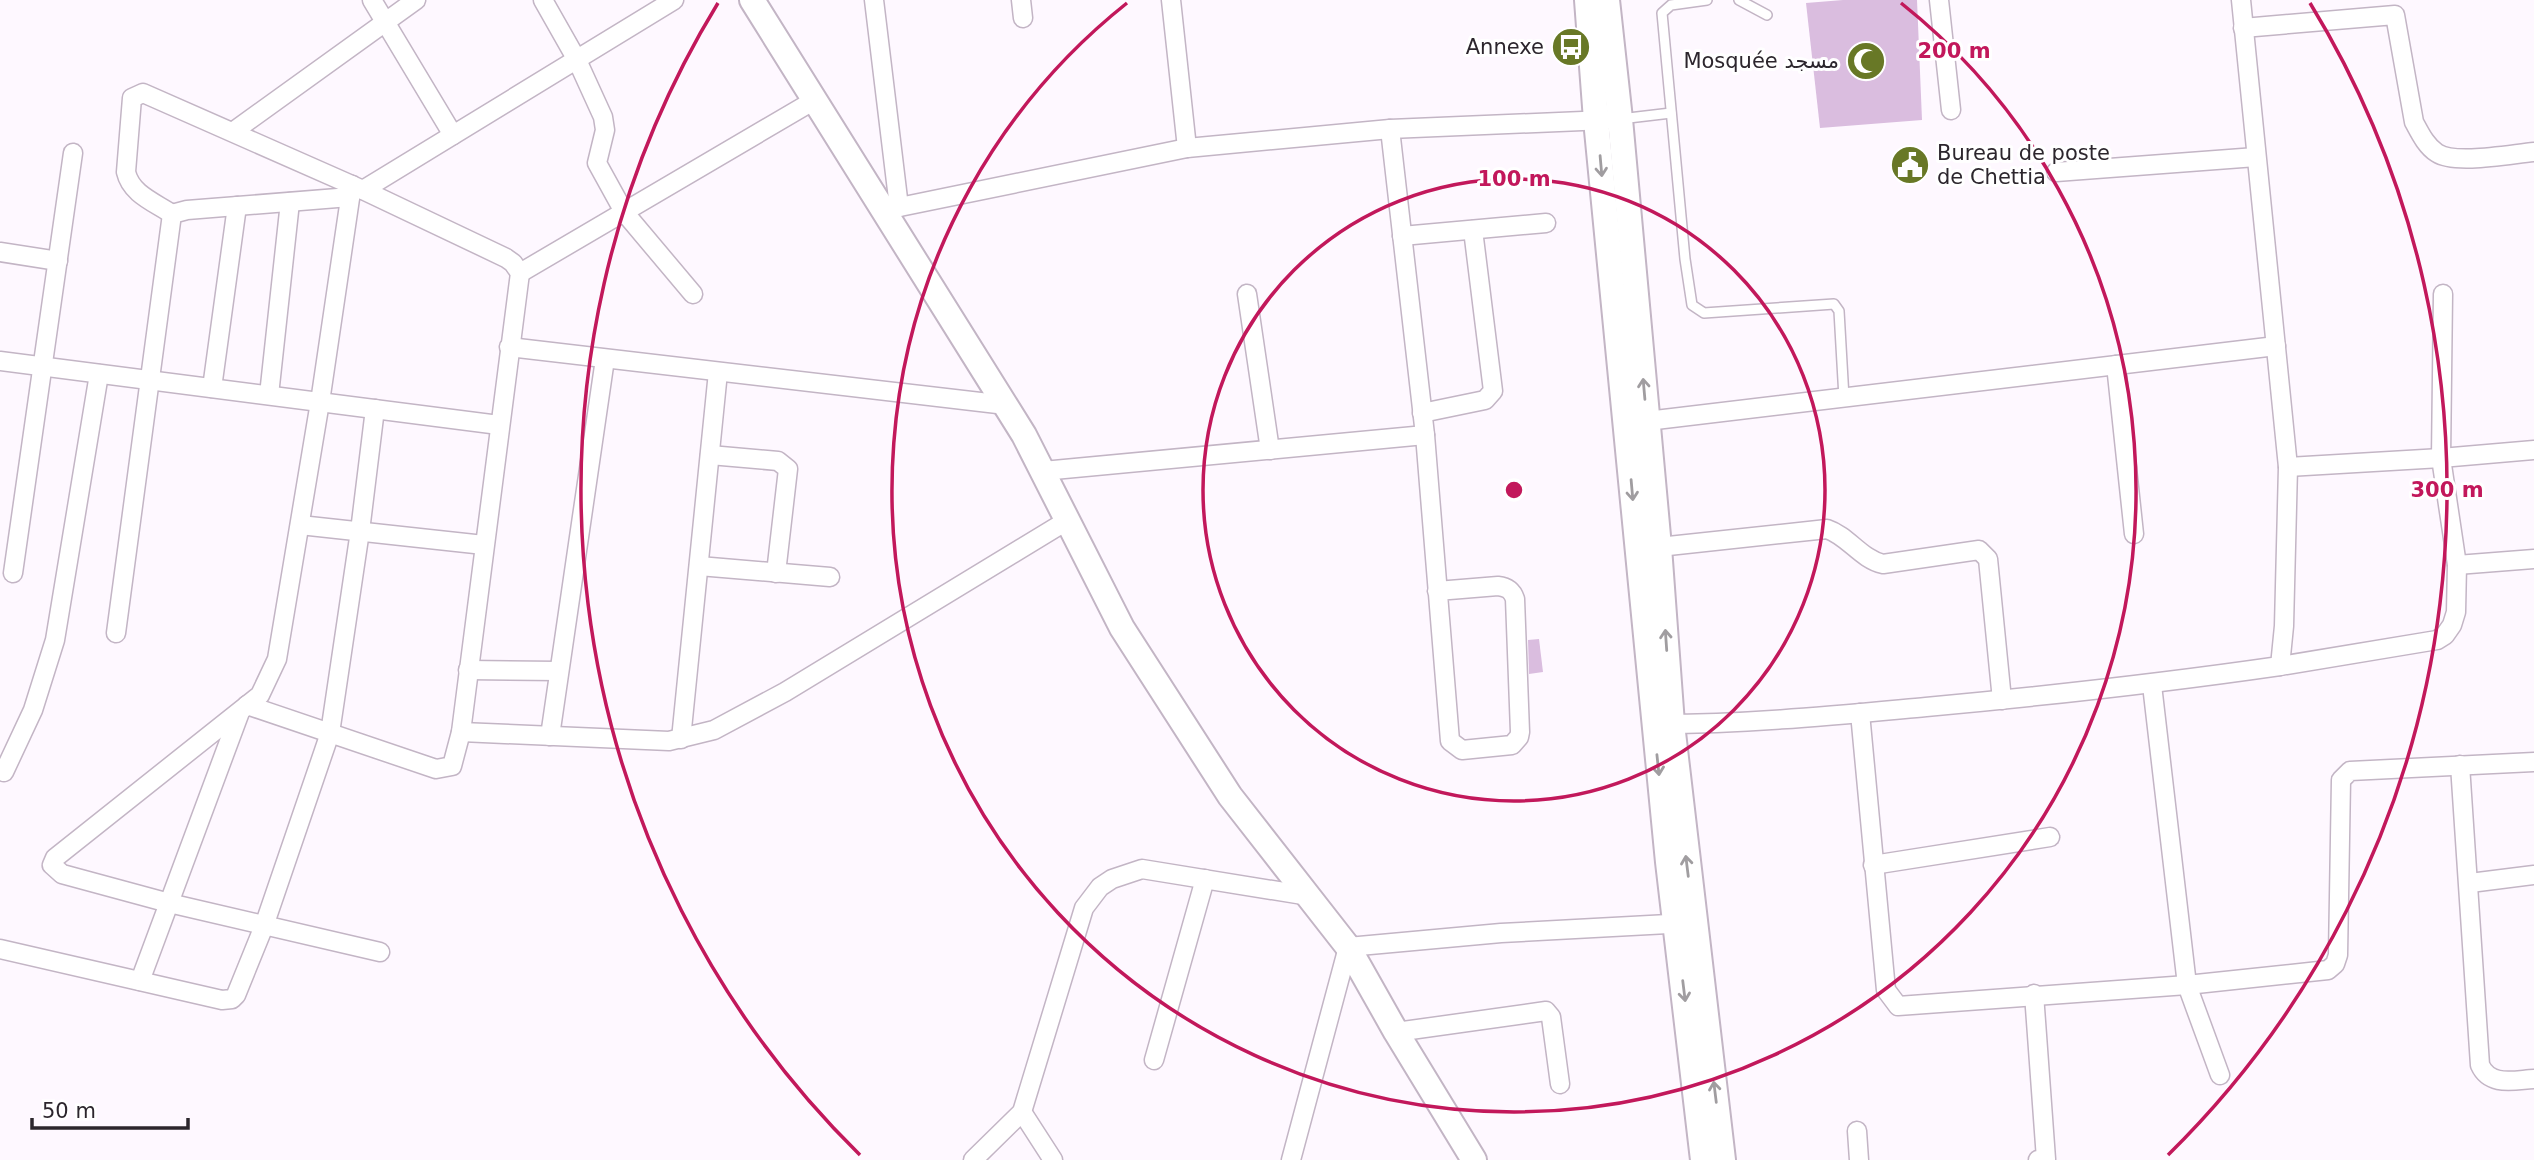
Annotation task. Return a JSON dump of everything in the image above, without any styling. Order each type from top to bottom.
[{"type":"main road","points":[[752,0],[813,101],[892,209],[1043,471],[1122,628],[1230,796],[1348,947],[1474,1160]]},
{"type":"main road","points":[[1587,0],[1608,119],[1647,421],[1659,547],[1668,862],[1685,923],[1723,1160]]},
{"type":"main road","points":[[1607,0],[1608,119],[1663,724]]},
{"type":"main road","points":[[1685,923],[1703,1160]]},
{"type":"street","points":[[372,0],[453,135]]},
{"type":"street","points":[[234,131],[416,0]]},
{"type":"street","points":[[543,0],[577,60],[604,123],[597,163],[624,212],[693,293]]},
{"type":"street","points":[[172,214],[180,211],[290,202],[355,191],[453,135],[674,0]]},
{"type":"street","points":[[874,0],[892,209],[1187,148],[1390,128],[1608,119]]},
{"type":"street","points":[[1171,0],[1187,148]]},
{"type":"street","points":[[1939,0],[1951,110]]},
{"type":"street","points":[[2241,0],[2288,467],[2284,626],[2280,666]]},
{"type":"street","points":[[2243,28],[2393,8],[2414,122],[2435,152],[2451,158],[2534,152]]},
{"type":"street","points":[[172,214],[133,189],[128,181],[126,172],[132,98],[143,93],[234,131],[355,191],[506,258],[520,273],[461,732],[452,766],[436,769],[330,733],[244,709]]},
{"type":"street","points":[[520,273],[813,101]]},
{"type":"street","points":[[1390,128],[1422,413],[1437,591],[1450,741],[1462,750],[1513,745],[1520,732],[1516,598],[1506,587],[1498,586],[1437,591]]},
{"type":"street","points":[[13,573],[74,153]]},
{"type":"street","points":[[2056,172],[2256,157]]},
{"type":"street","points":[[355,191],[277,659],[260,695],[55,858],[52,865],[62,874],[169,903],[380,952]]},
{"type":"street","points":[[269,396],[290,202]]},
{"type":"street","points":[[212,388],[237,206]]},
{"type":"street","points":[[116,633],[172,214]]},
{"type":"street","points":[[1402,236],[1546,223]]},
{"type":"street","points":[[1422,413],[1485,400],[1493,391],[1473,230]]},
{"type":"street","points":[[0,252],[58,261]]},
{"type":"street","points":[[1247,294],[1270,450]]},
{"type":"street","points":[[1663,724],[1860,713],[2152,685],[2437,640],[2445,635],[2452,625],[2456,612],[2457,565],[2441,458],[2443,294]]},
{"type":"street","points":[[1647,421],[2276,346]]},
{"type":"street","points":[[509,348],[1006,405]]},
{"type":"street","points":[[550,736],[606,359]]},
{"type":"street","points":[[0,361],[499,425]]},
{"type":"street","points":[[2116,365],[2134,534]]},
{"type":"street","points":[[681,739],[718,372]]},
{"type":"street","points":[[4,772],[33,710],[55,640],[99,374]]},
{"type":"street","points":[[0,948],[222,1000],[232,999],[240,988],[330,733],[375,409]]},
{"type":"street","points":[[1043,471],[1424,435]]},
{"type":"street","points":[[2288,467],[2534,450]]},
{"type":"street","points":[[710,455],[779,461],[788,469],[776,573]]},
{"type":"street","points":[[461,732],[669,741],[713,730],[785,692],[1068,520]]},
{"type":"street","points":[[300,525],[484,545]]},
{"type":"street","points":[[1659,547],[1827,529],[1839,534],[1870,559],[1883,564],[1979,550],[1988,559],[2002,700]]},
{"type":"street","points":[[2457,565],[2534,559]]},
{"type":"street","points":[[699,566],[830,577]]},
{"type":"street","points":[[468,670],[559,671]]},
{"type":"street","points":[[2152,685],[2187,985],[2220,1075]]},
{"type":"street","points":[[140,981],[244,709]]},
{"type":"street","points":[[1860,713],[1872,865],[1886,989],[1898,1006],[2034,994],[2187,985],[2328,971],[2335,964],[2338,955],[2343,775],[2350,771],[2534,762]]},
{"type":"street","points":[[2460,765],[2470,883],[2480,1065],[2483,1073],[2495,1080],[2534,1079]]},
{"type":"street","points":[[1872,865],[2050,837]]},
{"type":"street","points":[[973,1160],[1022,1112],[1084,908],[1091,896],[1112,879],[1142,869],[1309,896]]},
{"type":"street","points":[[2470,883],[2534,875]]},
{"type":"street","points":[[1154,1060],[1205,879]]},
{"type":"street","points":[[1291,1160],[1348,947],[1501,933],[1685,923]]},
{"type":"street","points":[[2034,994],[2044,1160]]},
{"type":"street","points":[[1396,1031],[1546,1012],[1551,1017],[1560,1084]]},
{"type":"street","points":[[1022,1112],[1053,1160]]},
{"type":"street","points":[[1857,1131],[1859,1160]]},
{"type":"lane","points":[[1707,0],[1671,5],[1662,13],[1685,259],[1692,304],[1704,313],[1834,304],[1839,311],[1844,398]]},
{"type":"lane","points":[[1739,0],[1767,15]]},
{"type":"lane","points":[[1608,119],[1671,113]]},
{"type":"building","name":"Mosquée مسجد","points":[[1917,0],[1922,120],[1820,128],[1806,3]]},
{"type":"building","points":[[1539,639],[1543,672],[1529,674],[1528,640]]},
{"type":"place","name":"Annexe","points":[[1571,47]]},
{"type":"place","name":"Mosquée مسجد","points":[[1866,61]]},
{"type":"place","name":"Bureau de poste de Chettia","points":[[1910,165]]}]
